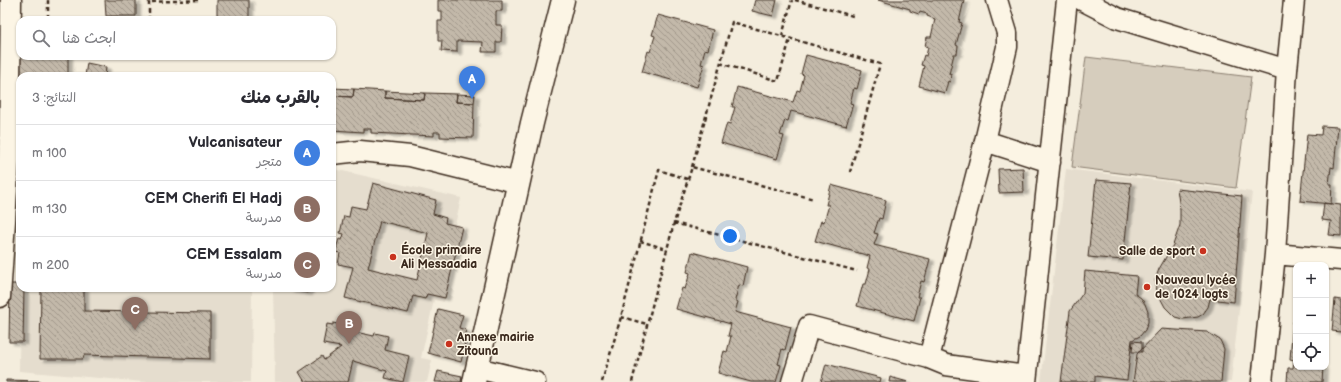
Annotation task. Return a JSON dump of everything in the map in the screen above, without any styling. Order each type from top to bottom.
[{"type":"street","points":[[0,297],[14,161],[11,0]]},
{"type":"street","points":[[535,382],[476,375],[545,67],[562,0]]},
{"type":"street","points":[[929,358],[985,141],[1007,47],[1007,33],[997,0]]},
{"type":"street","points":[[792,382],[809,326],[929,358],[946,365],[1026,379],[1067,0]]},
{"type":"street","points":[[1082,0],[1117,18],[1287,70]]},
{"type":"street","points":[[1262,382],[1275,254],[1287,70],[1294,0]]},
{"type":"street","points":[[985,141],[1050,162]]},
{"type":"street","points":[[336,154],[360,151],[410,156],[519,183]]},
{"type":"street","points":[[1275,254],[1341,260]]},
{"type":"path","points":[[48,0],[48,16]]},
{"type":"path","points":[[149,16],[149,2],[201,0]]},
{"type":"path","points":[[782,36],[793,0],[853,16]]},
{"type":"path","points":[[632,382],[674,223],[692,167],[732,22],[880,64],[850,172]]},
{"type":"path","points":[[720,63],[778,81],[790,39]]},
{"type":"path","points":[[692,167],[814,199]]},
{"type":"path","points":[[602,382],[621,317],[659,170],[688,178]]},
{"type":"path","points":[[674,223],[857,271]]},
{"type":"path","points":[[640,241],[667,249]]},
{"type":"path","points":[[621,317],[647,324]]},
{"type":"shaded area","points":[[1086,57],[1251,77],[1236,188],[1072,167]]},
{"type":"shaded area","name":"École primaire Ali Messaadia","points":[[336,169],[461,198],[455,225],[462,227],[444,302],[434,300],[421,358],[432,360],[427,382],[275,382],[273,292],[336,292]]},
{"type":"shaded area","name":"Nouveau lycée de 1024 logts","points":[[1066,169],[1252,192],[1231,382],[1041,382]]},
{"type":"shaded area","points":[[20,292],[252,292],[251,382],[145,382],[19,371]]},
{"type":"building","points":[[105,0],[136,0],[136,16],[106,16]]},
{"type":"building","points":[[217,0],[249,0],[249,16],[217,16]]},
{"type":"building","points":[[438,0],[502,0],[502,11],[496,11],[496,25],[502,25],[501,42],[496,42],[496,52],[482,52],[483,42],[457,41],[457,52],[441,51],[442,41],[438,41],[438,21],[442,21],[442,11],[438,11]]},
{"type":"building","points":[[755,0],[777,0],[773,16],[752,11]]},
{"type":"building","points":[[878,0],[964,0],[959,22],[962,23],[956,45],[958,46],[957,54],[954,54],[949,74],[951,74],[950,82],[948,81],[945,93],[919,86],[924,66],[921,65],[924,55],[926,56],[928,47],[925,46],[927,37],[931,37],[935,19],[927,16],[927,14],[920,12],[919,14],[910,11],[910,9]]},
{"type":"building","points":[[658,15],[713,30],[708,50],[705,49],[701,64],[704,65],[697,87],[642,72],[648,51],[650,52],[655,36],[652,35]]},
{"type":"building","points":[[806,55],[862,70],[857,89],[854,88],[850,103],[853,104],[846,126],[791,111],[788,121],[785,120],[780,135],[784,136],[777,159],[721,143],[727,123],[730,124],[735,107],[732,107],[737,87],[793,102],[797,90],[800,91],[804,75],[801,74]]},
{"type":"building","points":[[20,60],[68,60],[68,72],[20,72]]},
{"type":"building","points":[[87,63],[106,67],[105,72],[86,72]]},
{"type":"building","points":[[336,88],[354,89],[353,97],[336,96]]},
{"type":"building","points":[[354,89],[385,91],[385,98],[424,100],[425,93],[457,94],[456,102],[474,103],[473,138],[440,137],[440,132],[434,132],[434,136],[371,133],[371,129],[363,129],[363,132],[336,130],[336,96],[353,97]]},
{"type":"building","points":[[385,91],[425,93],[424,100],[385,98]]},
{"type":"building","points":[[457,94],[475,95],[474,103],[456,102]]},
{"type":"building","points":[[1322,126],[1338,127],[1334,168],[1331,167],[1329,184],[1332,184],[1331,204],[1300,201],[1307,134],[1321,135]]},
{"type":"building","points":[[1023,168],[1024,192],[999,193],[998,169]]},
{"type":"building","points":[[1096,180],[1131,183],[1123,260],[1088,257]]},
{"type":"building","points":[[373,183],[436,200],[433,214],[446,218],[445,223],[462,227],[445,298],[427,294],[425,299],[413,296],[408,313],[345,298],[353,267],[338,264],[340,253],[336,252],[336,249],[339,239],[342,240],[344,234],[340,233],[344,216],[349,217],[351,206],[366,209]],"holes":[[[380,221],[428,233],[417,280],[368,268]]]},
{"type":"building","points":[[831,185],[886,200],[882,219],[879,218],[874,233],[878,234],[874,245],[930,259],[924,282],[921,281],[917,297],[920,297],[914,321],[857,306],[863,284],[866,284],[870,269],[867,268],[870,256],[815,241],[821,221],[824,222],[829,205],[826,205]]},
{"type":"building","name":"Salle de sport","points":[[1177,189],[1242,196],[1234,302],[1210,299],[1208,307],[1203,314],[1198,317],[1183,319],[1175,317],[1165,307],[1157,292],[1155,280],[1159,269],[1173,245],[1180,225],[1180,209]]},
{"type":"building","points":[[1324,203],[1341,205],[1341,236],[1329,235],[1331,221],[1322,220]]},
{"type":"building","points":[[692,252],[747,267],[743,286],[739,285],[735,300],[738,302],[735,312],[791,327],[785,350],[782,349],[778,364],[781,365],[776,382],[751,382],[718,373],[724,351],[727,352],[731,336],[728,336],[731,324],[676,309],[682,288],[685,289],[690,273],[687,272]]},
{"type":"building","points":[[1085,271],[1137,276],[1135,294],[1141,298],[1145,304],[1148,312],[1148,322],[1145,330],[1140,336],[1132,340],[1127,380],[1095,376],[1095,382],[1061,382],[1070,311],[1083,293]]},
{"type":"building","points":[[10,284],[16,284],[16,292],[24,292],[23,342],[9,342]]},
{"type":"building","points":[[41,292],[84,292],[84,311],[210,313],[210,359],[84,355],[83,359],[40,359]]},
{"type":"building","points":[[1335,299],[1341,300],[1341,332],[1332,331]]},
{"type":"building","points":[[438,309],[463,315],[459,328],[466,330],[463,341],[465,345],[461,362],[428,353]]},
{"type":"building","points":[[1293,322],[1293,360],[1290,359]]},
{"type":"building","points":[[333,323],[347,326],[346,330],[374,336],[375,333],[388,336],[385,350],[409,356],[403,382],[385,378],[387,371],[353,361],[348,382],[305,382],[299,372],[322,356],[324,360],[341,347],[323,344],[327,324],[333,325]]},
{"type":"building","points":[[1161,329],[1207,332],[1220,340],[1224,349],[1221,382],[1133,382],[1137,354]]},
{"type":"building","points":[[1133,341],[1142,342],[1142,352],[1132,352]]},
{"type":"building","points":[[826,364],[881,378],[880,382],[821,382]]},
{"type":"building","points":[[1288,368],[1293,368],[1293,370],[1323,370],[1322,382],[1287,382]]},
{"type":"building","points":[[438,371],[462,376],[461,382],[435,382]]},
{"type":"building","points":[[890,377],[908,382],[889,382]]},
{"type":"building","points":[[6,380],[41,381],[41,382],[6,382]]},
{"type":"place","name":"Vulcanisateur","points":[[472,99]]},
{"type":"place","name":"Salle de sport","points":[[1203,251]]},
{"type":"place","name":"École primaire Ali Messaadia","points":[[393,257]]},
{"type":"place","name":"Nouveau lycée de 1024 logts","points":[[1147,287]]},
{"type":"place","name":"CEM Essalam","points":[[135,330]]},
{"type":"place","name":"CEM Cherifi El Hadj","points":[[349,344]]},
{"type":"place","name":"Annexe mairie Zitouna","points":[[449,344]]}]
